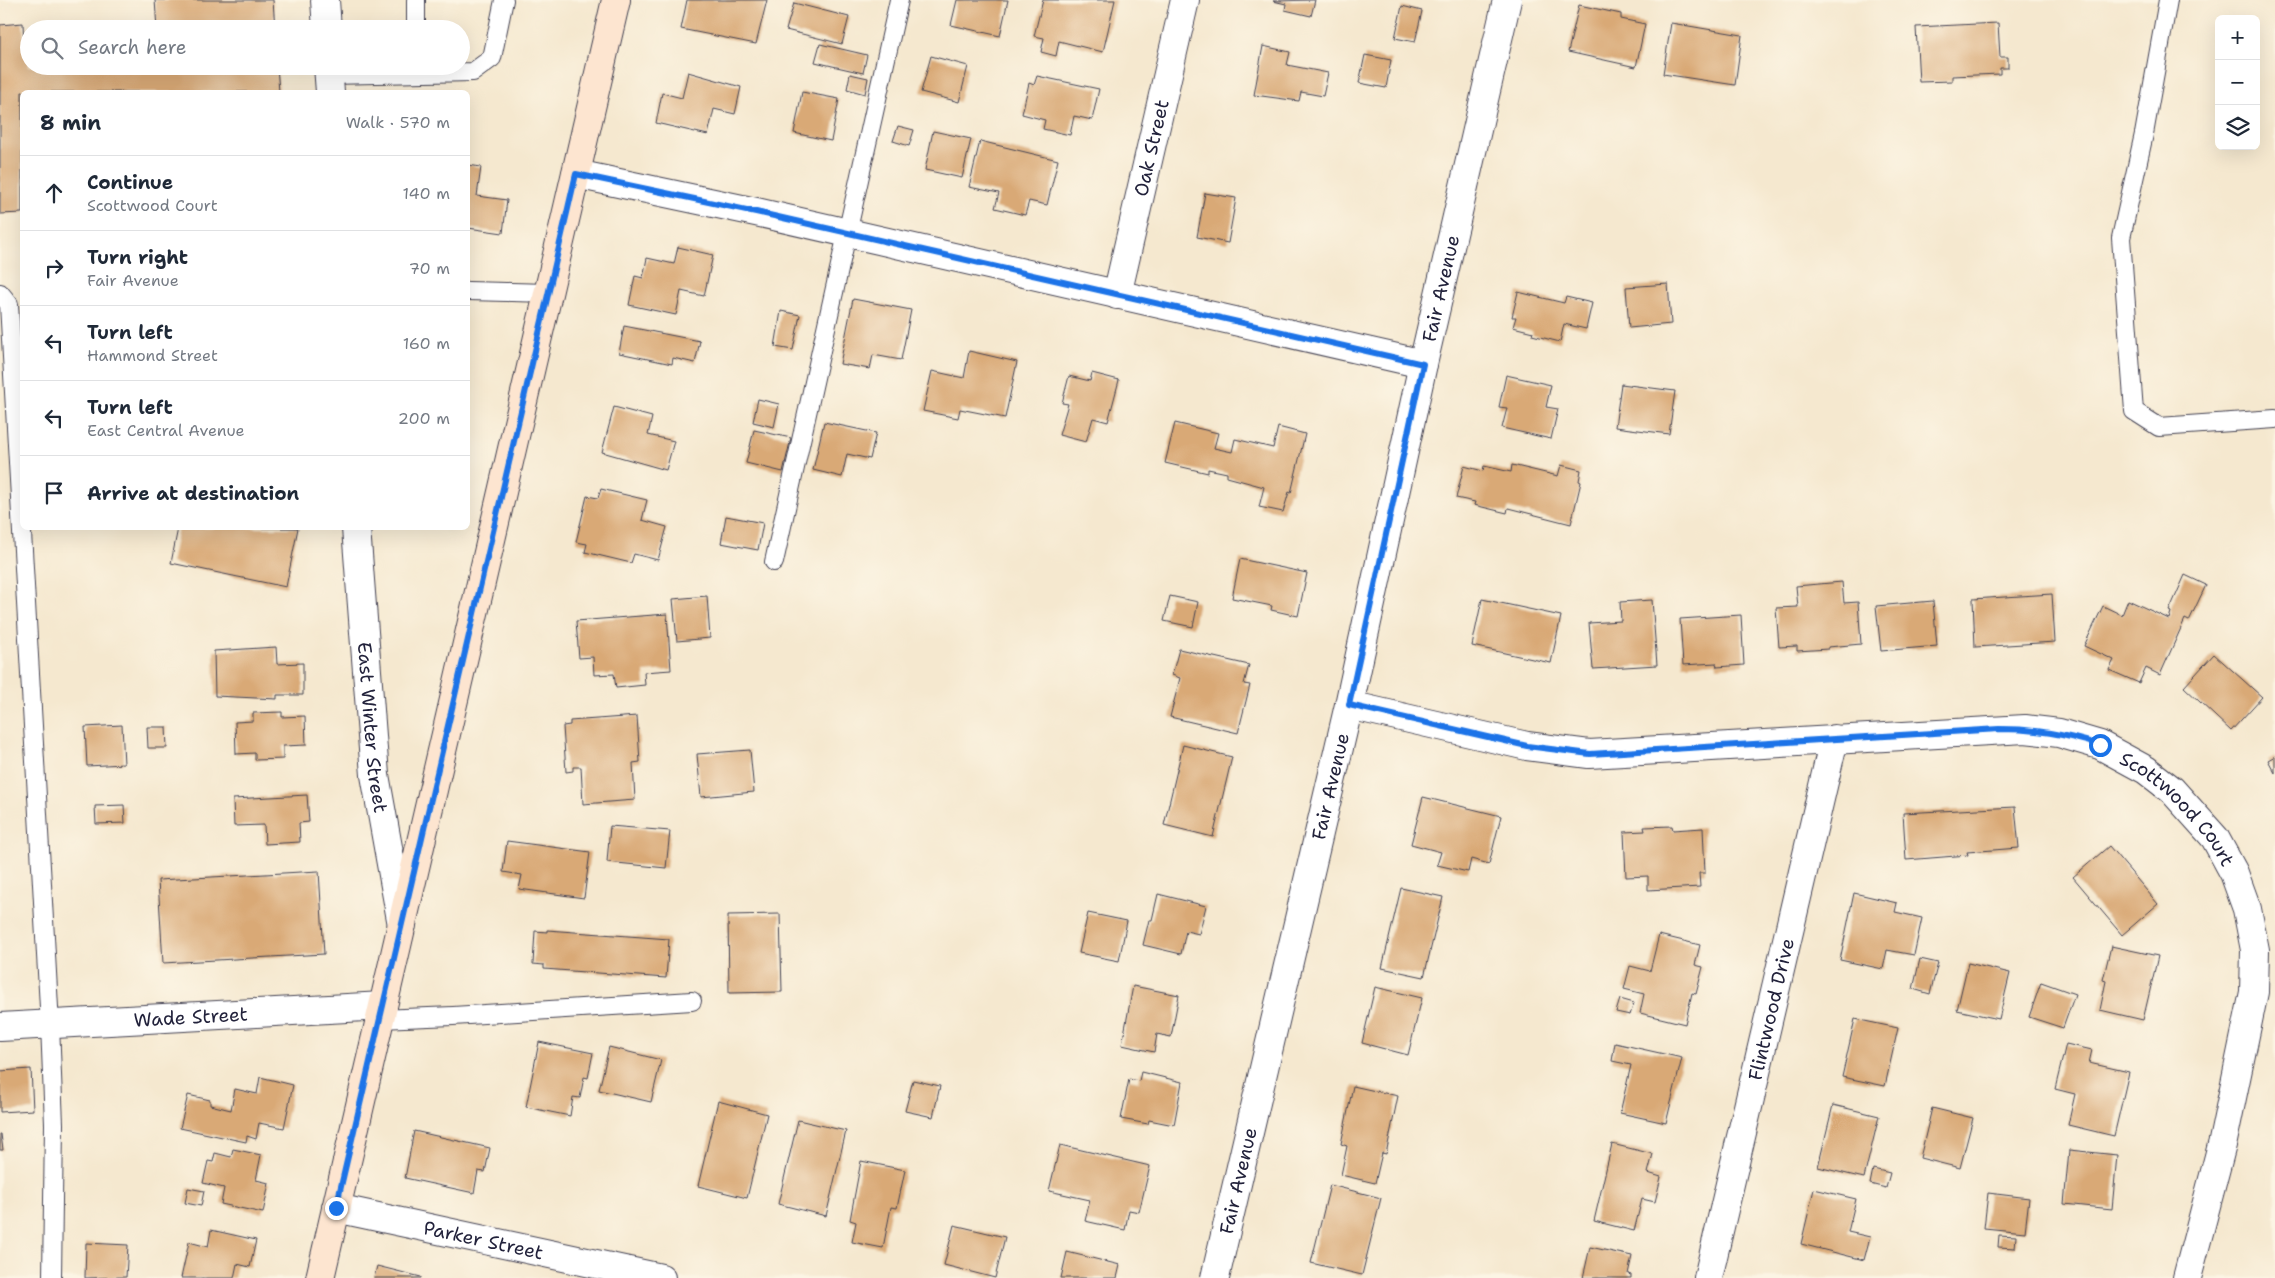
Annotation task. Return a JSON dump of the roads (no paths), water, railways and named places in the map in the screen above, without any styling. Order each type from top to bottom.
[{"type":"main road","points":[[320,1278],[616,0]]},
{"type":"street","points":[[325,0],[326,20]]},
{"type":"street","name":"Oak Street","points":[[1117,295],[1185,0]]},
{"type":"street","name":"Fair Avenue","points":[[1215,1278],[1349,705],[1423,364],[1507,0]]},
{"type":"street","points":[[576,174],[848,233],[1423,364]]},
{"type":"street","name":"East Winter Street","points":[[356,530],[375,775],[402,925]]},
{"type":"street","name":"Scottwood Court","points":[[1349,705],[1527,746],[1590,754],[2025,729],[2059,733],[2100,745],[2146,770],[2172,790],[2215,838],[2234,873],[2247,909],[2254,950],[2254,992],[2223,1141],[2188,1278]]},
{"type":"street","name":"Flintwood Drive","points":[[1708,1278],[1834,740]]},
{"type":"street","name":"Wade Street","points":[[0,1028],[381,1012]]},
{"type":"street","name":"Parker Street","points":[[336,1208],[602,1272],[661,1278]]},
{"type":"lane","points":[[416,0],[416,20]]},
{"type":"lane","points":[[470,72],[473,72],[492,58],[504,0]]},
{"type":"lane","points":[[774,562],[899,0]]},
{"type":"lane","points":[[2168,0],[2144,134],[2121,238],[2134,411],[2159,427],[2275,419]]},
{"type":"lane","points":[[329,78],[362,75]]},
{"type":"lane","points":[[470,291],[548,294]]},
{"type":"lane","points":[[0,293],[9,304],[20,497]]},
{"type":"lane","points":[[22,530],[54,1124],[52,1278]]},
{"type":"lane","points":[[381,1012],[453,1016],[692,1001]]}]
